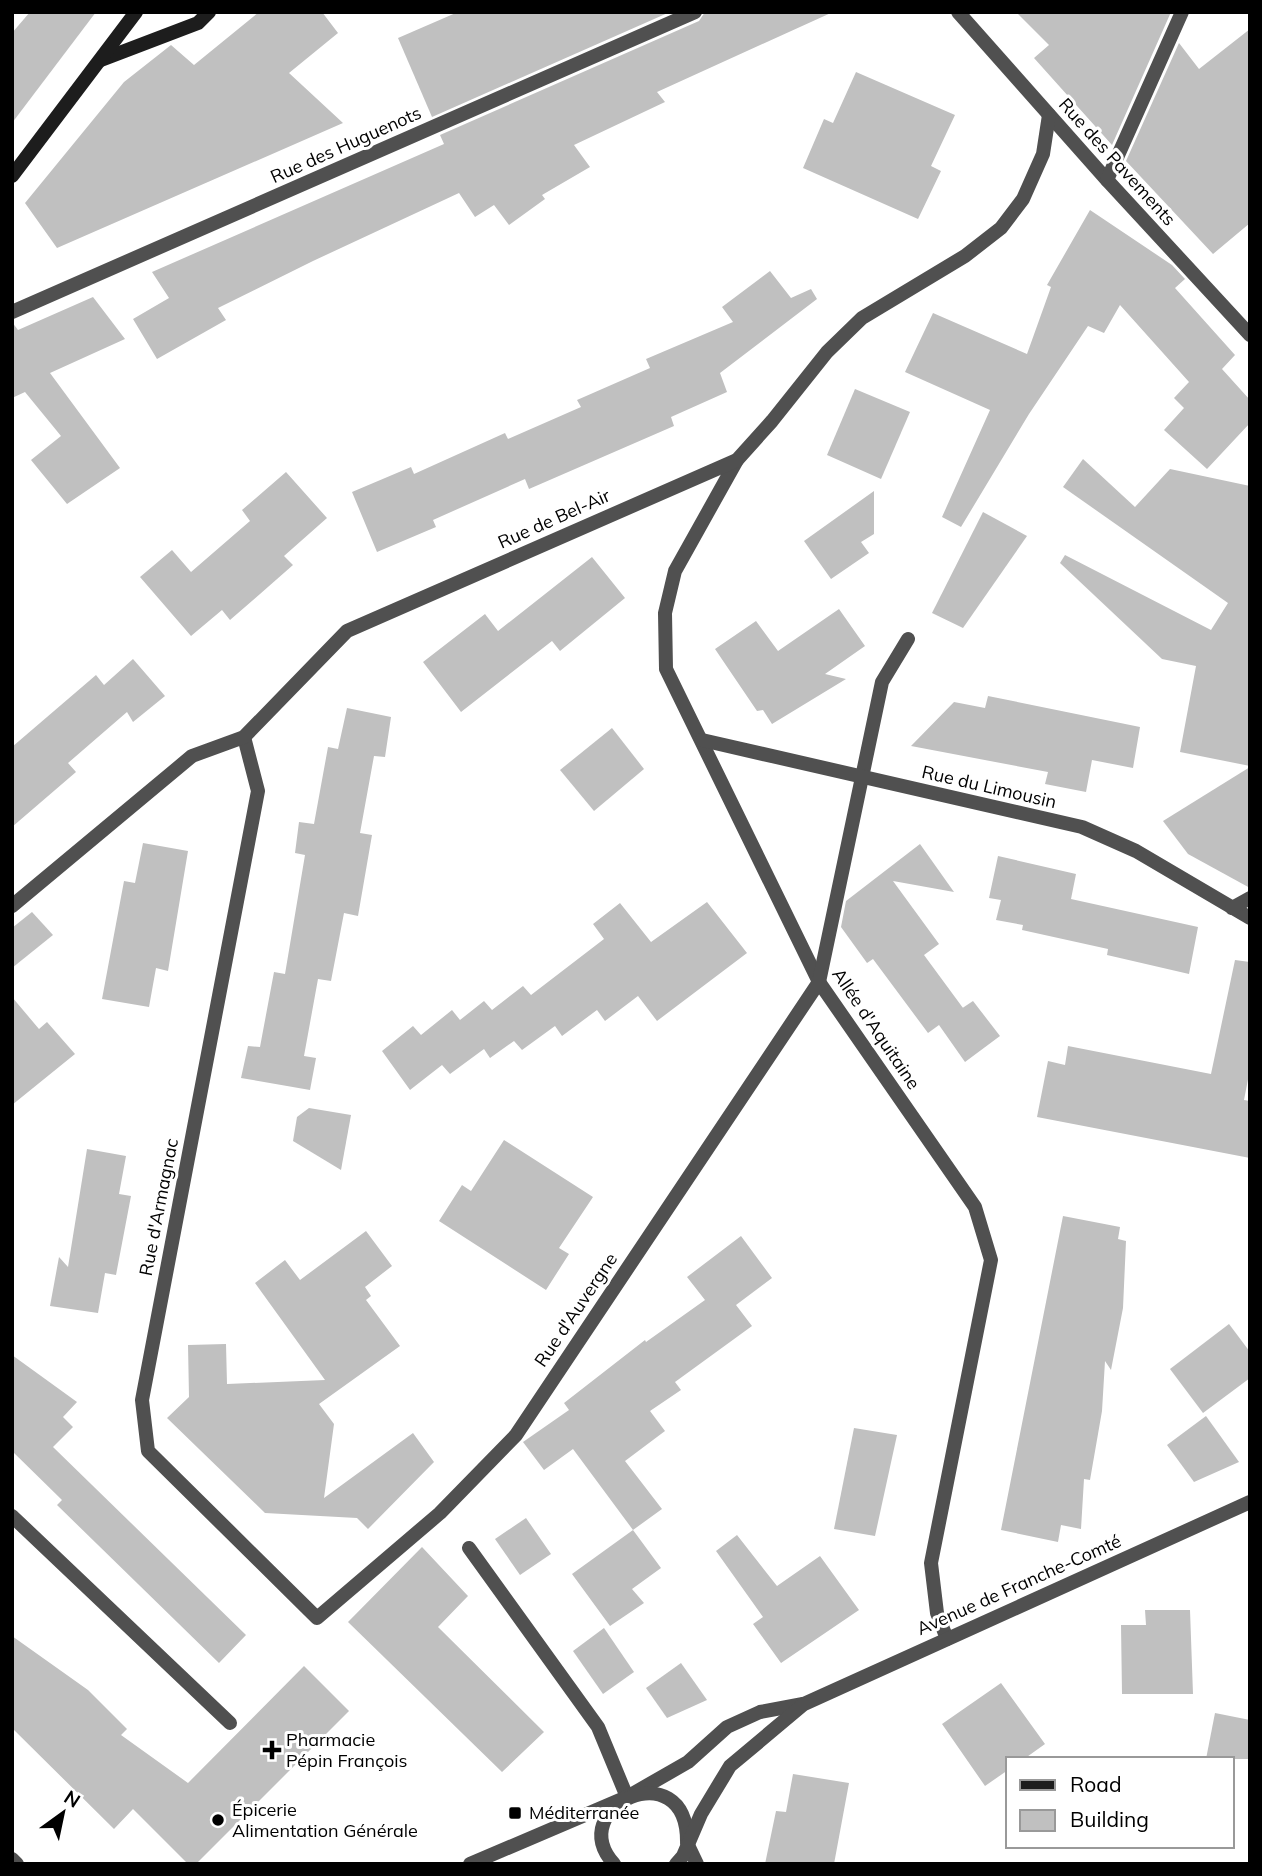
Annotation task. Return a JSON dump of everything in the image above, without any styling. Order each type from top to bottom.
[{"type":"main road","points":[[12,176],[136,12]]},
{"type":"main road","points":[[100,61],[198,23],[209,12]]},
{"type":"street","name":"Rue des Huguenots","points":[[12,312],[695,12]]},
{"type":"street","name":"Rue des Pavements","points":[[958,12],[1107,180],[1250,335]]},
{"type":"street","points":[[1107,180],[1182,12]]},
{"type":"street","name":"Rue de Bel-Air","points":[[12,906],[192,755],[244,737],[347,631],[737,460],[827,352],[862,318],[965,256],[1001,228],[1023,199],[1043,153],[1049,115]]},
{"type":"street","name":"Allée d'Aquitaine","points":[[737,460],[675,571],[665,613],[666,669],[819,982],[975,1207],[991,1260],[932,1563],[937,1614],[947,1639]]},
{"type":"street","points":[[819,982],[882,682],[908,639]]},
{"type":"street","name":"Rue d'Armagnac","points":[[244,737],[258,791],[142,1400],[148,1451],[317,1618]]},
{"type":"street","name":"Rue du Limousin","points":[[702,740],[1082,827],[1136,851],[1250,918]]},
{"type":"street","points":[[1232,908],[1250,898]]},
{"type":"street","name":"Rue d'Auvergne","points":[[317,1618],[440,1513],[516,1436],[819,982]]},
{"type":"street","name":"Avenue de Franche-Comté","points":[[470,1864],[627,1797],[688,1762],[727,1727],[760,1712],[804,1704],[1250,1502]]},
{"type":"street","points":[[12,1516],[230,1724]]},
{"type":"street","points":[[469,1548],[598,1727],[627,1797]]},
{"type":"street","name":"Avenue de Franche-Comté","points":[[676,1864],[701,1814],[730,1766],[804,1704]]},
{"type":"street","name":"Avenue de Franche-Comté","points":[[614,1864],[604,1848],[602,1832],[615,1806],[627,1797],[641,1793],[666,1798],[683,1815],[687,1828],[687,1843]]},
{"type":"street","points":[[687,1843],[697,1864]]},
{"type":"street","points":[[12,1859],[17,1864]]},
{"type":"building","points":[[30,12],[96,12],[12,123],[12,33]]},
{"type":"building","points":[[259,12],[322,12],[338,33],[289,73],[343,123],[57,248],[25,203],[124,82],[171,45],[194,65]]},
{"type":"building","points":[[458,12],[670,12],[432,117],[398,38]]},
{"type":"building","points":[[705,12],[833,12],[657,92],[665,102],[574,145],[590,167],[542,195],[545,199],[509,225],[494,205],[475,217],[459,193],[218,308],[226,320],[157,359],[133,319],[169,298],[152,272],[444,144],[440,135],[699,21]]},
{"type":"building","points":[[1016,12],[1171,12],[1112,145],[1034,58],[1049,45]]},
{"type":"building","points":[[1250,29],[1250,223],[1213,254],[1126,161],[1179,43],[1199,69]]},
{"type":"building","points":[[856,72],[955,115],[931,166],[941,171],[918,219],[803,168],[824,119],[833,123]]},
{"type":"building","points":[[1090,210],[1172,265],[1185,279],[1175,288],[1235,355],[1222,369],[1250,400],[1250,423],[1207,469],[1164,430],[1184,408],[1174,398],[1189,382],[1120,305],[1104,333],[1088,326],[1029,414],[961,527],[942,517],[990,410],[905,372],[933,313],[1027,354],[1051,287],[1047,285]]},
{"type":"building","points":[[770,271],[791,298],[811,289],[817,299],[720,373],[727,392],[671,417],[674,426],[529,489],[525,479],[433,520],[436,527],[377,552],[352,492],[411,467],[414,474],[505,433],[508,439],[581,407],[577,400],[650,368],[646,359],[733,322],[722,307]]},
{"type":"building","points":[[93,297],[125,339],[50,373],[120,468],[67,504],[31,460],[61,436],[25,392],[12,398],[12,322],[18,330]]},
{"type":"building","points":[[855,389],[910,412],[881,479],[827,455]]},
{"type":"building","points":[[1083,459],[1135,507],[1170,469],[1250,486],[1250,766],[1180,752],[1196,666],[1162,659],[1060,563],[1065,555],[1211,630],[1228,603],[1063,487]]},
{"type":"building","points":[[286,472],[327,518],[284,556],[293,565],[260,594],[230,620],[222,610],[191,636],[140,577],[172,550],[191,572],[250,521],[242,510]]},
{"type":"building","points":[[874,491],[874,534],[861,542],[869,553],[831,579],[804,541]]},
{"type":"building","points":[[983,512],[1027,536],[963,628],[932,613]]},
{"type":"building","points":[[592,557],[625,598],[560,651],[552,641],[461,712],[423,662],[485,614],[498,631]]},
{"type":"building","points":[[839,609],[865,646],[825,674],[846,679],[772,724],[763,710],[757,711],[715,649],[756,621],[778,651]]},
{"type":"building","points":[[133,659],[165,696],[133,722],[127,712],[68,763],[76,772],[12,827],[12,747],[96,675],[104,685]]},
{"type":"building","points":[[988,696],[1140,727],[1133,768],[1092,760],[1086,792],[1045,784],[1048,772],[911,746],[954,702],[985,708]]},
{"type":"building","points":[[347,708],[391,717],[385,757],[374,756],[360,833],[372,835],[358,916],[344,913],[331,981],[318,979],[304,1056],[316,1058],[310,1090],[241,1078],[248,1046],[260,1047],[274,972],[285,974],[305,855],[295,853],[299,822],[314,824],[328,747],[338,749]]},
{"type":"building","points":[[612,728],[644,769],[594,811],[560,770]]},
{"type":"building","points":[[1250,767],[1250,888],[1188,854],[1163,821]]},
{"type":"building","points":[[143,843],[188,851],[168,971],[156,968],[149,1007],[102,999],[124,881],[135,883]]},
{"type":"building","points":[[920,844],[954,892],[893,881],[939,944],[924,955],[963,1008],[973,1001],[1000,1036],[965,1062],[939,1025],[928,1033],[873,959],[867,963],[841,927],[846,901]]},
{"type":"building","points":[[998,856],[1076,874],[1071,899],[1198,927],[1189,974],[1107,955],[1108,949],[1022,930],[1023,925],[996,920],[1001,900],[989,898]]},
{"type":"building","points":[[707,902],[747,953],[657,1021],[638,996],[605,1021],[597,1010],[562,1036],[555,1026],[522,1050],[514,1041],[490,1058],[484,1049],[450,1074],[442,1065],[410,1090],[382,1051],[413,1026],[421,1035],[452,1010],[460,1020],[484,1001],[492,1010],[523,986],[531,995],[604,939],[593,924],[620,903],[651,942]]},
{"type":"building","points":[[32,912],[53,935],[12,968],[12,928]]},
{"type":"building","points":[[1235,960],[1250,962],[1250,1069],[1244,1100],[1250,1101],[1250,1158],[1037,1117],[1048,1061],[1065,1065],[1068,1046],[1211,1074]]},
{"type":"building","points":[[12,997],[39,1029],[47,1022],[75,1054],[12,1105]]},
{"type":"building","points":[[309,1108],[351,1115],[341,1170],[293,1141],[297,1117]]},
{"type":"building","points":[[504,1140],[593,1197],[559,1248],[569,1254],[546,1290],[439,1221],[462,1185],[471,1191]]},
{"type":"building","points":[[87,1149],[126,1156],[119,1194],[131,1196],[116,1275],[105,1273],[98,1313],[50,1306],[59,1257],[68,1267]]},
{"type":"building","points":[[1063,1216],[1120,1227],[1118,1239],[1126,1241],[1123,1308],[1111,1370],[1105,1361],[1102,1411],[1090,1480],[1084,1479],[1081,1529],[1061,1525],[1058,1542],[1001,1530]]},
{"type":"building","points":[[366,1231],[392,1266],[365,1287],[371,1296],[366,1300],[400,1346],[319,1404],[334,1424],[324,1498],[413,1433],[434,1462],[368,1529],[357,1518],[265,1513],[167,1418],[189,1397],[188,1345],[226,1344],[227,1384],[325,1380],[255,1283],[285,1260],[300,1280]]},
{"type":"building","points":[[741,1236],[772,1278],[736,1305],[752,1326],[675,1382],[681,1390],[650,1411],[665,1431],[625,1461],[662,1509],[633,1530],[573,1449],[544,1470],[523,1442],[569,1410],[564,1403],[645,1340],[646,1342],[705,1300],[687,1277]]},
{"type":"building","points":[[1229,1324],[1250,1352],[1250,1378],[1203,1413],[1170,1369]]},
{"type":"building","points":[[12,1355],[77,1402],[63,1417],[73,1427],[53,1447],[246,1635],[219,1663],[57,1505],[62,1500],[12,1451]]},
{"type":"building","points":[[1206,1416],[1239,1462],[1194,1482],[1167,1445]]},
{"type":"building","points":[[854,1428],[897,1435],[875,1536],[834,1529]]},
{"type":"building","points":[[526,1518],[551,1554],[520,1575],[495,1539]]},
{"type":"building","points":[[633,1530],[661,1568],[632,1589],[644,1603],[610,1626],[572,1574]]},
{"type":"building","points":[[737,1535],[777,1586],[820,1556],[859,1610],[781,1663],[753,1624],[763,1617],[716,1551]]},
{"type":"building","points":[[422,1547],[468,1596],[438,1627],[544,1732],[502,1772],[348,1622]]},
{"type":"building","points":[[1145,1610],[1190,1610],[1193,1694],[1122,1694],[1121,1625],[1146,1625]]},
{"type":"building","points":[[604,1628],[634,1672],[603,1694],[573,1651]]},
{"type":"building","points":[[12,1636],[88,1690],[127,1729],[121,1735],[188,1783],[304,1666],[349,1711],[196,1864],[188,1864],[133,1809],[114,1829],[12,1728]]},
{"type":"building","points":[[681,1663],[707,1700],[667,1718],[646,1688]]},
{"type":"building","points":[[1001,1683],[1045,1744],[1027,1757],[1006,1757],[1006,1771],[985,1786],[942,1724]]},
{"type":"building","points":[[1215,1713],[1250,1720],[1250,1759],[1206,1757]]},
{"type":"building","points":[[793,1774],[849,1783],[834,1864],[765,1864],[776,1811],[786,1812]]},
{"type":"place","name":"Pharmacie Pépin François","points":[[272,1750]]},
{"type":"place","name":"Méditerranée","points":[[515,1813]]},
{"type":"place","name":"Épicerie Alimentation Générale","points":[[218,1820]]}]
